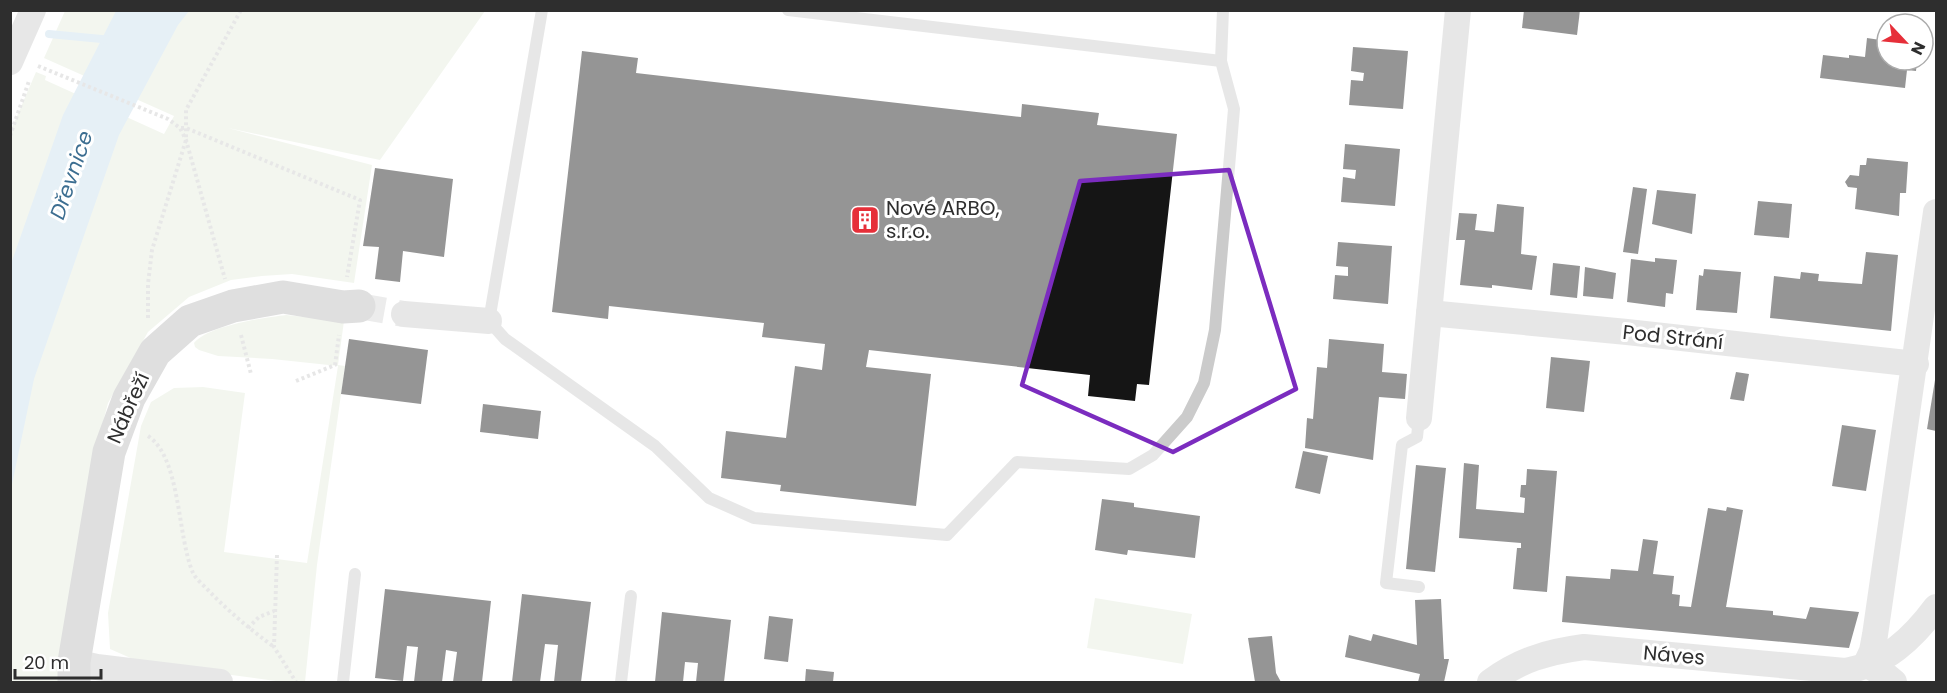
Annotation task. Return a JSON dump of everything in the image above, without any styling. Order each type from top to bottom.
[{"type":"street","points":[[22,63],[33,10]]},
{"type":"street","points":[[1419,418],[1458,10]]},
{"type":"street","points":[[1894,682],[1866,664],[1872,651],[1875,635],[1916,364],[1936,212]]},
{"type":"street","name":"Nábřeží","points":[[74,672],[109,452],[129,398],[154,352],[190,321],[233,306],[283,297],[351,307]]},
{"type":"street","name":"Pod Strání","points":[[1429,313],[1916,364]]},
{"type":"street","points":[[404,314],[489,321]]},
{"type":"street","name":"Náves","points":[[1490,682],[1528,659],[1552,651],[1584,646],[1845,670],[1857,669],[1886,656],[1904,644],[1919,631],[1936,607]]},
{"type":"street","points":[[74,672],[97,668],[220,682]]},
{"type":"lane","points":[[542,10],[489,321],[505,339],[655,446],[709,498],[754,518],[947,535],[1017,462],[1129,469],[1153,455],[1187,417],[1204,383],[1215,330],[1234,109],[1221,61],[1222,10]]},
{"type":"lane","points":[[788,10],[1221,61]]},
{"type":"lane","points":[[1419,418],[1417,436],[1402,445],[1386,584],[1419,587]]},
{"type":"lane","points":[[343,682],[355,574]]},
{"type":"lane","points":[[621,682],[631,596]]},
{"type":"path","points":[[154,352],[147,340],[148,284],[152,250],[186,140],[186,110],[241,10]]},
{"type":"path","points":[[22,63],[168,119],[180,128],[186,140],[251,374]]},
{"type":"path","points":[[180,128],[186,128],[360,200],[351,307],[335,365],[296,381]]},
{"type":"path","points":[[141,432],[152,439],[170,470],[185,550],[194,575],[232,615],[274,647],[296,682]]},
{"type":"path","points":[[274,647],[277,555]]},
{"type":"path","points":[[248,628],[259,617],[274,611]]},
{"type":"highlighted area","points":[[1229,170],[1296,389],[1173,452],[1022,385],[1080,181]]},
{"type":"green space","points":[[65,11],[485,11],[380,160],[228,128],[372,165],[354,283],[292,274],[231,280],[189,297],[148,332],[108,403],[99,437],[65,682],[11,682],[11,130],[36,72],[46,76],[45,80],[164,134],[174,116],[44,58]]},
{"type":"green space","points":[[286,315],[344,321],[338,365],[345,366],[317,565],[305,682],[283,682],[142,663],[110,649],[108,613],[141,426],[151,402],[174,388],[203,387],[245,393],[224,552],[307,563],[338,366],[218,356],[199,350],[194,343],[211,331],[224,327]]},
{"type":"green space","points":[[1095,598],[1192,614],[1183,664],[1087,648]]},
{"type":"water","name":"Dřevnice","points":[[116,11],[189,11],[178,25],[119,135],[34,379],[11,489],[11,264],[63,115]]},
{"type":"building","points":[[1524,10],[1580,10],[1577,35],[1522,28]]},
{"type":"building","points":[[1867,38],[1875,39],[1875,72],[1907,72],[1905,88],[1820,78],[1823,55],[1865,57]]},
{"type":"building","points":[[1353,47],[1408,51],[1403,109],[1349,105],[1351,80],[1363,81],[1364,73],[1351,71]]},
{"type":"building","name":"Nové ARBO, s.r.o.","points":[[582,51],[638,58],[636,73],[1021,117],[1022,104],[1099,113],[1097,125],[1177,134],[1149,385],[1137,384],[1135,401],[1088,396],[1090,375],[869,350],[866,367],[931,374],[916,506],[780,491],[781,485],[721,478],[726,431],[786,438],[795,366],[822,370],[825,344],[762,337],[764,323],[609,306],[608,319],[552,312]]},
{"type":"building","points":[[1345,144],[1400,149],[1395,206],[1341,202],[1343,177],[1355,179],[1356,170],[1343,169]]},
{"type":"building","points":[[1867,158],[1908,162],[1906,193],[1900,193],[1899,216],[1855,209],[1857,188],[1848,187],[1845,182],[1850,175],[1859,176],[1860,165],[1866,165]]},
{"type":"building","points":[[375,168],[453,179],[444,257],[403,251],[400,282],[375,279],[379,247],[363,246]]},
{"type":"building","points":[[1633,187],[1647,189],[1638,254],[1623,252]]},
{"type":"building","points":[[1657,190],[1696,194],[1692,234],[1652,224]]},
{"type":"building","points":[[1758,201],[1792,204],[1789,238],[1754,235]]},
{"type":"building","points":[[1497,204],[1524,207],[1521,254],[1537,256],[1532,290],[1492,285],[1492,288],[1460,285],[1465,240],[1456,240],[1459,213],[1477,214],[1475,230],[1494,232]]},
{"type":"building","points":[[1338,242],[1392,246],[1388,304],[1333,299],[1335,275],[1348,276],[1348,267],[1336,266]]},
{"type":"building","points":[[1866,252],[1898,255],[1891,331],[1770,318],[1774,276],[1800,279],[1801,272],[1819,274],[1818,281],[1862,284]]},
{"type":"building","points":[[1655,258],[1677,260],[1673,294],[1666,293],[1665,307],[1627,302],[1631,259],[1655,262]]},
{"type":"building","points":[[1553,263],[1580,266],[1577,298],[1550,295]]},
{"type":"building","points":[[1585,267],[1616,273],[1613,299],[1583,296]]},
{"type":"building","points":[[1704,269],[1741,272],[1737,313],[1696,310],[1699,275],[1703,276]]},
{"type":"building","points":[[349,339],[428,350],[421,404],[341,394]]},
{"type":"building","points":[[1329,339],[1384,344],[1382,372],[1407,374],[1405,399],[1379,397],[1373,460],[1305,448],[1307,418],[1313,419],[1317,367],[1327,368]]},
{"type":"building","points":[[1551,357],[1590,361],[1584,412],[1546,408]]},
{"type":"building","points":[[1736,372],[1749,374],[1744,401],[1730,399]]},
{"type":"building","points":[[1936,380],[1936,431],[1927,429]]},
{"type":"building","points":[[483,404],[541,411],[538,439],[480,432]]},
{"type":"building","points":[[1842,425],[1876,430],[1866,491],[1832,486]]},
{"type":"building","points":[[1303,451],[1328,456],[1320,494],[1295,488]]},
{"type":"building","points":[[1464,463],[1479,465],[1476,509],[1524,513],[1525,498],[1520,497],[1521,485],[1526,485],[1527,469],[1557,471],[1547,592],[1513,589],[1517,548],[1521,548],[1521,543],[1459,538]]},
{"type":"building","points":[[1416,465],[1446,468],[1435,572],[1406,569]]},
{"type":"building","points":[[1102,499],[1134,503],[1134,507],[1200,516],[1195,558],[1128,550],[1127,555],[1095,550]]},
{"type":"building","points":[[1727,507],[1743,510],[1726,607],[1773,611],[1773,615],[1806,619],[1810,607],[1859,612],[1849,648],[1562,622],[1566,576],[1610,579],[1611,569],[1638,571],[1643,539],[1658,541],[1653,574],[1674,576],[1672,594],[1680,595],[1679,606],[1691,607],[1708,508],[1726,511]]},
{"type":"building","points":[[385,589],[491,601],[482,682],[453,682],[457,652],[446,650],[442,682],[414,682],[418,647],[407,646],[403,681],[375,678]]},
{"type":"building","points":[[522,594],[591,602],[581,682],[554,682],[558,645],[545,644],[540,682],[512,682]]},
{"type":"building","points":[[1441,599],[1444,659],[1449,659],[1444,682],[1418,682],[1420,674],[1345,657],[1349,635],[1371,641],[1373,634],[1417,645],[1415,600]]},
{"type":"building","points":[[662,612],[731,620],[724,682],[696,682],[698,663],[685,662],[683,682],[655,682]]},
{"type":"building","points":[[769,616],[793,619],[788,662],[764,659]]},
{"type":"building","points":[[1272,636],[1276,673],[1281,682],[1255,682],[1248,638]]},
{"type":"building","points":[[806,669],[834,672],[833,682],[805,682]]},
{"type":"waterway","points":[[49,34],[112,40]]},
{"type":"tunnel","points":[[359,306],[404,314]]},
{"type":"place","name":"Nové ARBO, s.r.o.","points":[[865,220]]}]
